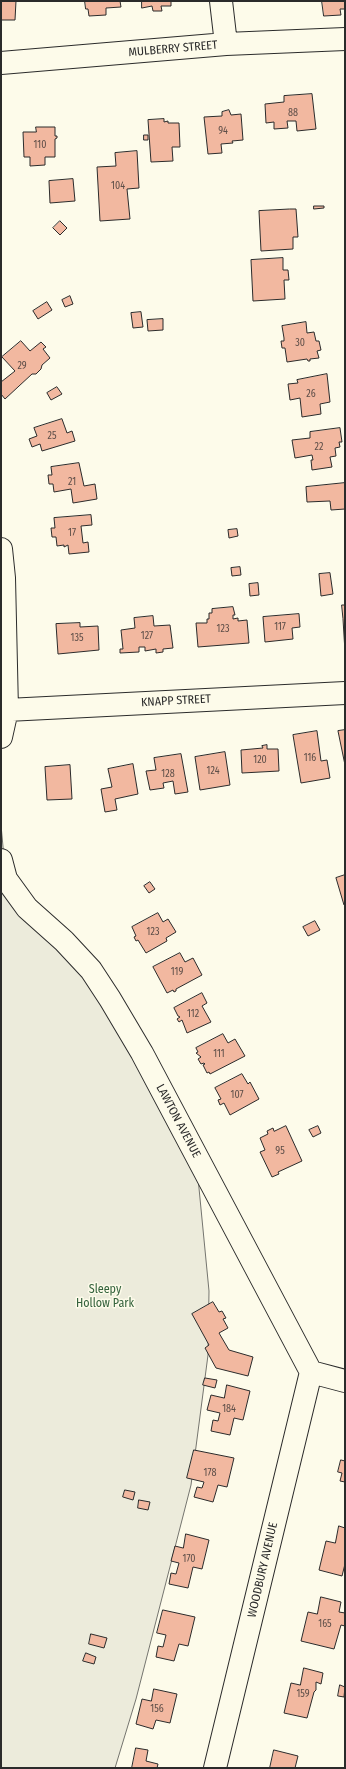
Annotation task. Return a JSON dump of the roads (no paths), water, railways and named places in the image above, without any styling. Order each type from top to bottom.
[{"type":"street","points":[[221,1],[226,44]]},
{"type":"street","name":"MULBERRY STREET","points":[[1,62],[226,44],[345,39]]},
{"type":"street","points":[[1,548],[4,578],[7,710],[1,737]]},
{"type":"street","name":"KNAPP STREET","points":[[7,710],[345,693]]},
{"type":"street","name":"LAWTON AVENUE","points":[[1,860],[6,879],[27,908],[64,941],[91,970],[110,999],[142,1053],[311,1372]]},
{"type":"street","points":[[311,1372],[345,1381]]},
{"type":"street","name":"WOODBURY AVENUE","points":[[215,1768],[311,1372]]},
{"type":"park label","name":"Sleepy Hollow Park","points":[[105,1297]]}]
